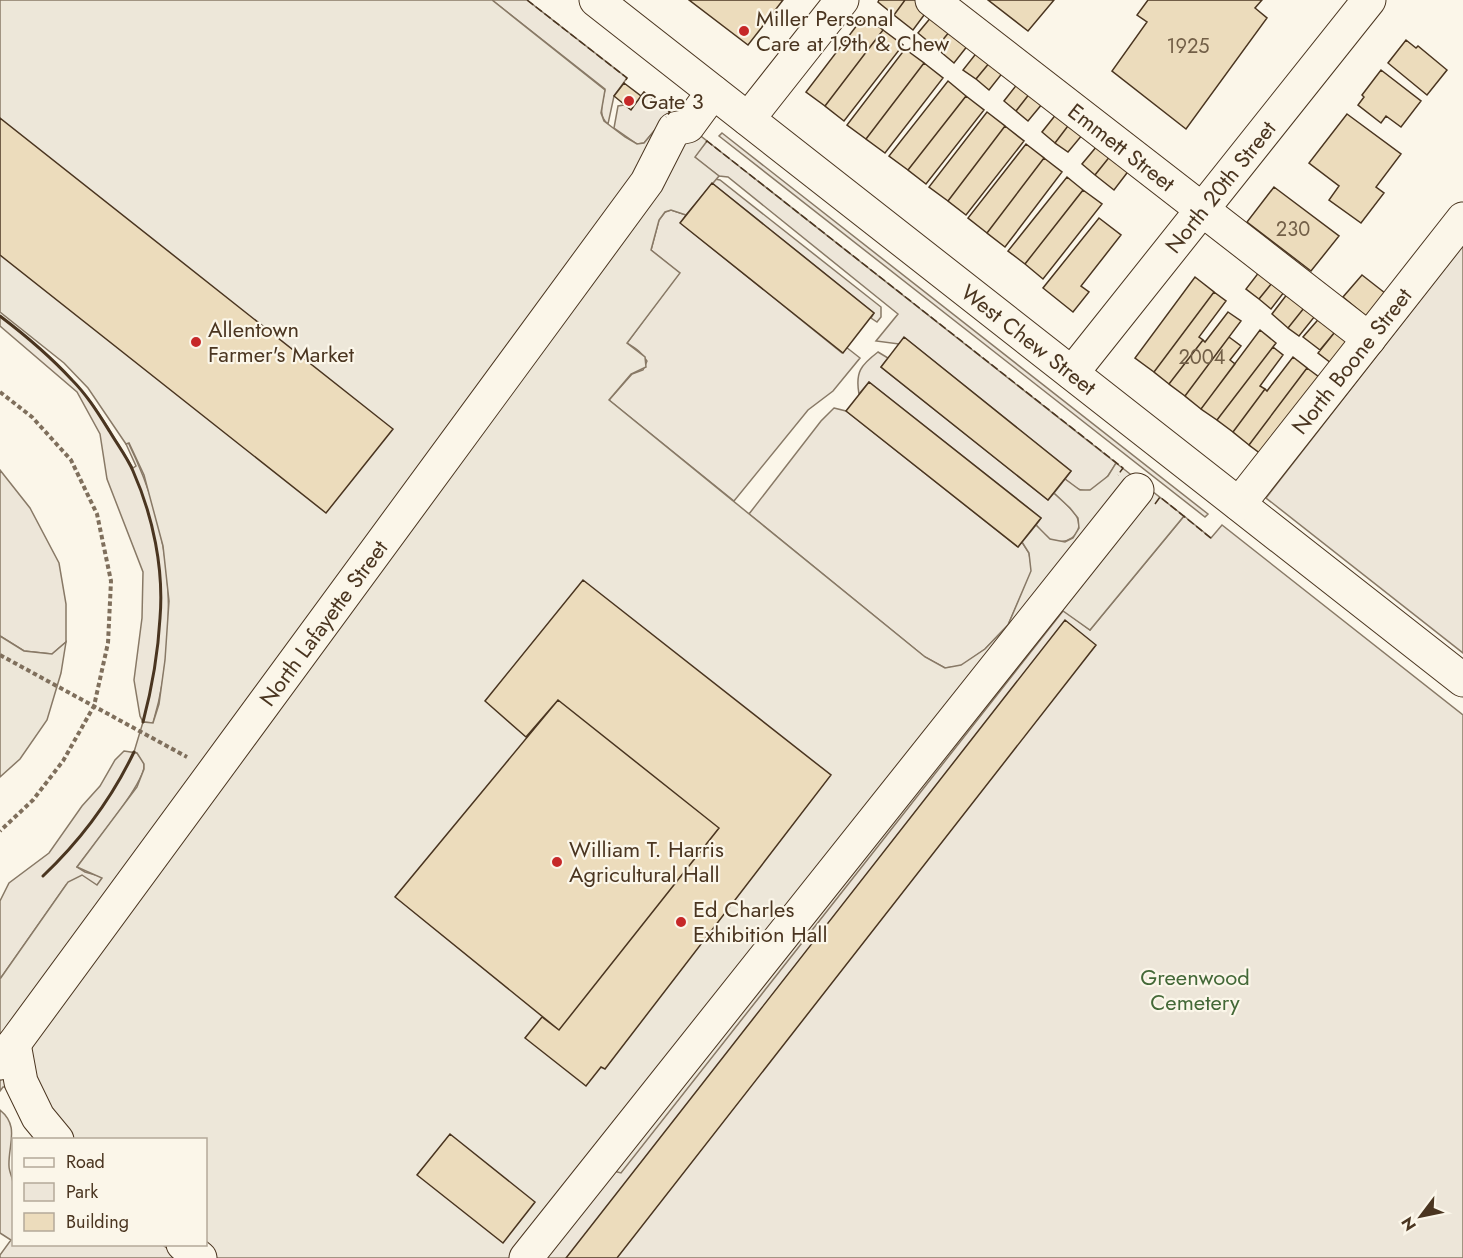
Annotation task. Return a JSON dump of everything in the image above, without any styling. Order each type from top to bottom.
[{"type":"street","name":"West Chew Street","points":[[596,0],[1463,680]]},
{"type":"street","points":[[748,119],[842,0]]},
{"type":"street","name":"Emmett Street","points":[[932,0],[1369,339]]},
{"type":"street","name":"North 20th Street","points":[[1072,373],[1369,0]]},
{"type":"street","name":"North Lafayette Street","points":[[7,1054],[647,182],[692,141],[688,126],[713,92]]},
{"type":"street","name":"North Boone Street","points":[[1239,504],[1463,219]]},
{"type":"street","points":[[526,1258],[1137,490]]},
{"type":"street","points":[[7,1054],[38,1117],[55,1138]]},
{"type":"street","points":[[184,1246],[200,1258]]},
{"type":"path","points":[[0,392],[32,417],[71,460],[97,514],[111,581],[108,643],[94,706],[63,761],[33,800],[0,831]]},
{"type":"path","points":[[0,655],[214,772]]},
{"type":"green space","points":[[492,0],[527,0],[627,78],[614,96],[608,124],[602,113],[605,89]]},
{"type":"green space","points":[[644,92],[670,112],[644,143],[637,144],[614,128],[618,106],[624,105],[631,109]]},
{"type":"green space","points":[[722,133],[1208,514],[1205,517],[719,136]]},
{"type":"green space","points":[[707,141],[1116,463],[1107,478],[1098,487],[1087,491],[1077,488],[1065,479],[1071,471],[905,338],[899,344],[876,341],[898,314],[728,177],[719,176],[694,157]]},
{"type":"green space","points":[[715,179],[720,180],[881,307],[881,317],[877,322],[871,318],[874,313],[712,183]]},
{"type":"green space","points":[[671,210],[686,215],[681,223],[842,353],[846,347],[860,358],[833,391],[808,410],[734,501],[609,400],[632,374],[643,370],[647,361],[641,353],[627,343],[679,273],[651,250],[659,220],[665,212]]},
{"type":"green space","points":[[1463,245],[1463,653],[1266,498]]},
{"type":"green space","points":[[0,316],[47,354],[68,375],[100,415],[133,468],[136,466],[126,444],[128,442],[145,480],[160,533],[168,589],[166,658],[153,723],[143,722],[140,716],[134,680],[142,618],[143,572],[107,479],[100,434],[77,392],[0,326]]},
{"type":"green space","points":[[878,352],[888,358],[881,367],[1048,500],[1054,493],[1066,504],[1079,523],[1076,534],[1067,540],[1049,539],[1036,525],[1041,518],[869,382],[859,394],[859,374],[867,361]]},
{"type":"green space","points":[[834,408],[846,411],[1018,547],[1022,542],[1029,553],[1032,571],[1008,625],[985,649],[961,666],[945,668],[925,657],[749,514],[821,421]]},
{"type":"green space","points":[[0,470],[30,508],[59,563],[66,604],[66,642],[52,654],[24,651],[0,636]]},
{"type":"green space","name":"Greenwood Cemetery","points":[[1184,516],[1211,538],[1222,525],[1463,715],[1463,1258],[536,1258],[610,1170],[621,1172],[1063,610],[1090,630]]},
{"type":"green space","points":[[124,751],[137,753],[142,759],[144,764],[142,774],[127,800],[77,867],[103,877],[97,886],[66,885],[0,979],[0,901],[9,883],[49,853],[82,806],[100,786],[115,760]]},
{"type":"green space","points":[[0,1110],[10,1123],[12,1136],[9,1166],[12,1178],[12,1246],[164,1246],[180,1258],[0,1258],[11,1240],[0,1233]]},
{"type":"shaded area","points":[[0,0],[492,0],[605,90],[601,113],[604,121],[637,144],[644,143],[670,112],[707,141],[695,157],[719,176],[686,215],[671,210],[665,212],[659,220],[651,250],[680,273],[627,343],[645,357],[646,367],[631,374],[609,400],[925,657],[945,668],[961,665],[985,649],[1008,625],[1031,571],[1029,553],[1022,542],[1036,525],[1050,539],[1065,542],[1073,538],[1079,528],[1078,518],[1054,493],[1065,479],[1080,490],[1090,490],[1108,476],[1116,463],[1184,516],[1090,630],[1063,611],[621,1173],[610,1170],[536,1258],[180,1258],[164,1246],[207,1246],[207,1138],[43,1138],[11,1087],[3,1087],[0,1091],[0,979],[68,882],[82,875],[97,885],[102,878],[77,867],[137,787],[144,769],[144,764],[134,752],[143,722],[153,723],[159,704],[169,601],[163,546],[144,475],[129,443],[126,444],[88,388],[64,363],[0,312]]},
{"type":"shaded area","points":[[0,636],[24,651],[52,654],[66,642],[61,673],[47,720],[20,759],[0,777]]},
{"type":"building","name":"Miller Personal Care at 19th & Chew","points":[[689,0],[783,0],[748,45]]},
{"type":"building","points":[[879,0],[905,0],[894,15],[878,2]]},
{"type":"building","points":[[905,0],[922,0],[930,7],[913,30],[894,15]]},
{"type":"building","points":[[988,0],[1054,0],[1028,31]]},
{"type":"building","points":[[1148,0],[1262,0],[1255,8],[1267,18],[1186,129],[1112,71],[1147,22],[1137,15]]},
{"type":"building","points":[[937,10],[955,25],[936,48],[918,33]]},
{"type":"building","points":[[864,16],[883,30],[825,106],[806,92]]},
{"type":"building","points":[[955,25],[972,40],[954,63],[936,48]]},
{"type":"building","points":[[883,30],[903,45],[844,121],[825,106]]},
{"type":"building","points":[[1406,40],[1416,48],[1418,46],[1447,70],[1427,95],[1388,63]]},
{"type":"building","points":[[982,46],[995,56],[976,79],[963,70]]},
{"type":"building","points":[[905,49],[924,63],[866,139],[847,125]]},
{"type":"building","points":[[995,56],[1008,66],[989,90],[976,79]]},
{"type":"building","points":[[924,63],[943,78],[885,153],[866,139]]},
{"type":"building","points":[[1381,70],[1421,101],[1401,127],[1386,116],[1381,123],[1358,105],[1364,97],[1362,95]]},
{"type":"building","points":[[1022,78],[1034,88],[1016,111],[1004,101]]},
{"type":"building","points":[[948,81],[966,96],[908,170],[889,156]]},
{"type":"building","name":"Gate 3","points":[[624,83],[641,96],[631,110],[614,96]]},
{"type":"building","points":[[1034,88],[1047,98],[1028,121],[1016,111]]},
{"type":"building","points":[[966,96],[984,110],[926,184],[908,170]]},
{"type":"building","points":[[1061,108],[1074,118],[1055,143],[1042,132]]},
{"type":"building","points":[[987,112],[1005,126],[948,201],[929,187]]},
{"type":"building","points":[[1347,114],[1401,154],[1376,187],[1384,193],[1361,223],[1329,200],[1339,186],[1309,163]]},
{"type":"building","name":"Allentown Farmer's Market","points":[[0,118],[393,429],[326,513],[0,255]]},
{"type":"building","points":[[1074,118],[1088,128],[1068,152],[1055,143]]},
{"type":"building","points":[[1005,126],[1024,141],[966,215],[948,201]]},
{"type":"building","points":[[1102,140],[1115,150],[1095,175],[1082,164]]},
{"type":"building","points":[[1026,144],[1044,158],[987,233],[968,218]]},
{"type":"building","points":[[1115,150],[1133,165],[1114,190],[1095,175]]},
{"type":"building","points":[[1044,158],[1062,172],[1005,247],[987,233]]},
{"type":"building","points":[[1067,177],[1083,190],[1025,264],[1008,251]]},
{"type":"building","points":[[712,183],[874,313],[843,353],[680,223]]},
{"type":"building","points":[[1274,187],[1339,236],[1311,271],[1247,222]]},
{"type":"building","points":[[1083,190],[1102,204],[1043,279],[1025,264]]},
{"type":"building","points":[[1099,218],[1121,235],[1081,286],[1089,292],[1073,312],[1043,288]]},
{"type":"building","points":[[1263,267],[1276,278],[1259,299],[1246,289]]},
{"type":"building","points":[[1362,275],[1385,293],[1366,316],[1343,297]]},
{"type":"building","points":[[1195,277],[1214,292],[1154,372],[1135,358]]},
{"type":"building","points":[[1276,278],[1288,287],[1271,309],[1259,299]]},
{"type":"building","points":[[1291,289],[1308,303],[1288,328],[1272,314]]},
{"type":"building","points":[[1214,292],[1226,301],[1199,337],[1203,340],[1169,384],[1154,372]]},
{"type":"building","points":[[1308,303],[1319,311],[1299,336],[1288,328]]},
{"type":"building","points":[[1228,312],[1241,321],[1185,396],[1169,384]]},
{"type":"building","points":[[1323,314],[1339,327],[1320,350],[1303,337]]},
{"type":"building","points":[[1339,327],[1351,337],[1331,363],[1318,353]]},
{"type":"building","points":[[1260,330],[1276,343],[1217,420],[1201,409]]},
{"type":"building","points":[[904,337],[1071,471],[1048,500],[881,367]]},
{"type":"building","points":[[1229,337],[1241,346],[1230,360],[1235,364],[1201,409],[1185,396]]},
{"type":"building","points":[[1273,347],[1283,355],[1260,386],[1265,389],[1233,432],[1217,420]]},
{"type":"building","points":[[1293,357],[1307,368],[1249,445],[1233,432],[1265,389],[1267,391]]},
{"type":"building","points":[[1307,368],[1323,380],[1265,457],[1249,445]]},
{"type":"building","points":[[869,382],[1041,518],[1018,547],[846,411]]},
{"type":"building","name":"Ed Charles Exhibition Hall","points":[[583,580],[831,775],[605,1069],[601,1067],[586,1086],[525,1038],[542,1017],[559,1030],[719,828],[558,700],[526,737],[485,701]]},
{"type":"building","points":[[1065,620],[1096,645],[617,1258],[566,1258]]},
{"type":"building","name":"William T. Harris Agricultural Hall","points":[[558,700],[719,828],[559,1030],[395,897]]},
{"type":"building","points":[[450,1134],[535,1202],[503,1243],[417,1175]]},
{"type":"fence","points":[[527,0],[627,78],[624,83]]},
{"type":"fence","points":[[641,96],[644,92],[670,112],[666,117]]},
{"type":"fence","points":[[706,142],[1123,468],[1118,475]]},
{"type":"fence","points":[[1155,504],[1160,497],[1212,539]]},
{"type":"wall","points":[[0,316],[46,354],[83,392],[125,456],[140,488],[156,543],[161,599],[156,658],[143,722]]},
{"type":"wall","points":[[43,876],[94,818],[115,787],[134,752]]},
{"type":"place","name":"Miller Personal Care at 19th & Chew","points":[[744,31]]},
{"type":"place","name":"Gate 3","points":[[629,101]]},
{"type":"place","name":"Allentown Farmer's Market","points":[[196,342]]},
{"type":"place","name":"William T. Harris Agricultural Hall","points":[[557,862]]},
{"type":"place","name":"Ed Charles Exhibition Hall","points":[[681,922]]}]
